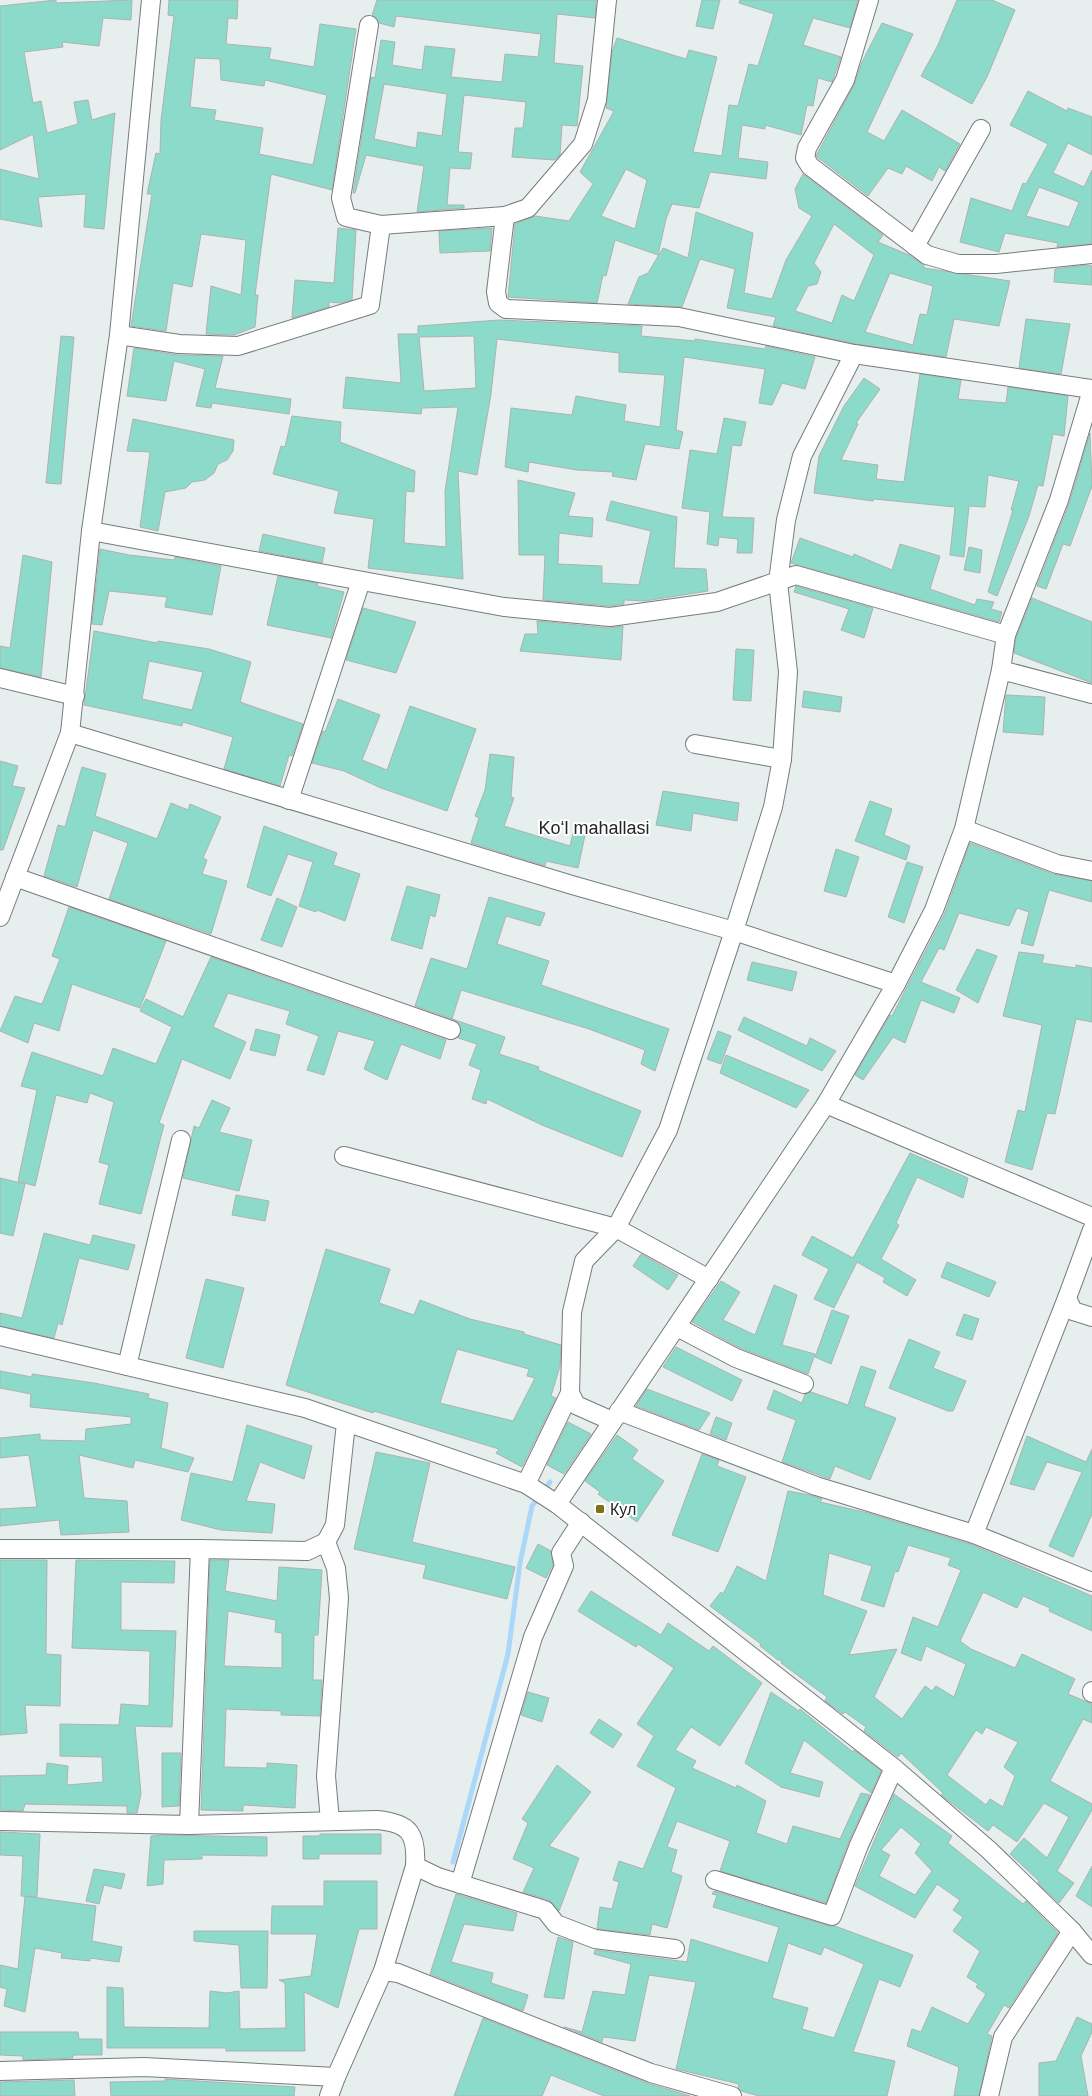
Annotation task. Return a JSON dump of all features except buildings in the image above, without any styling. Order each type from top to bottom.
[{"type":"street","points":[[0,917],[70,733],[91,531],[119,335],[152,0]]},
{"type":"street","points":[[369,25],[341,198],[346,216],[381,225],[506,216],[528,208],[583,144],[597,100],[607,0]]},
{"type":"street","points":[[868,0],[845,80],[807,148],[805,158],[810,166],[927,255],[958,264],[996,264],[1092,254]]},
{"type":"street","points":[[915,246],[980,129]]},
{"type":"street","points":[[506,216],[496,292],[498,303],[506,309],[679,317],[854,354],[1092,389],[1059,500],[1006,635],[1001,670],[964,829],[934,910],[896,984],[826,1104],[557,1504]]},
{"type":"street","points":[[119,335],[179,344],[238,346],[370,304],[381,225]]},
{"type":"street","points":[[526,1484],[570,1393],[572,1312],[584,1261],[616,1228],[668,1130],[774,807],[782,759],[788,672],[778,582],[786,520],[802,456],[854,354]]},
{"type":"street","points":[[91,531],[504,607],[610,617],[717,602],[796,575],[1006,635]]},
{"type":"street","points":[[289,800],[361,581]]},
{"type":"street","points":[[1001,670],[1092,694]]},
{"type":"street","points":[[0,678],[75,696]]},
{"type":"street","points":[[70,733],[572,885],[734,931],[896,984]]},
{"type":"street","points":[[695,744],[782,759]]},
{"type":"street","points":[[964,829],[1056,864],[1092,871]]},
{"type":"street","points":[[15,878],[451,1030]]},
{"type":"street","points":[[826,1104],[1092,1217]]},
{"type":"street","points":[[127,1366],[180,1140]]},
{"type":"street","points":[[344,1156],[616,1228],[709,1280]]},
{"type":"street","points":[[974,1534],[1092,1230]]},
{"type":"street","points":[[1067,1298],[1073,1311],[1092,1317]]},
{"type":"street","points":[[676,1327],[736,1358],[804,1384]]},
{"type":"street","points":[[0,1336],[305,1408],[526,1484],[581,1522],[894,1768],[989,1850],[1072,1931],[1092,1955]]},
{"type":"street","points":[[570,1393],[576,1404],[616,1416],[816,1486],[974,1534],[1092,1582]]},
{"type":"street","points":[[0,1549],[307,1551],[326,1542],[334,1525],[346,1423]]},
{"type":"street","points":[[460,1884],[534,1638],[564,1566],[561,1553],[581,1522]]},
{"type":"street","points":[[326,1542],[336,1568],[339,1598],[326,1776],[330,1821]]},
{"type":"street","points":[[189,1824],[200,1549]]},
{"type":"street","points":[[715,1880],[832,1916],[858,1845],[894,1768]]},
{"type":"street","points":[[0,1821],[189,1824],[330,1821],[396,1822],[409,1830],[416,1849],[415,1866],[383,1970],[336,2077],[330,2096]]},
{"type":"street","points":[[415,1866],[460,1884],[545,1910],[556,1924],[595,1939],[675,1949]]},
{"type":"street","points":[[989,2096],[1003,2037],[1072,1931]]},
{"type":"street","points":[[383,1970],[398,1973],[651,2074],[732,2096]]},
{"type":"street","points":[[0,2071],[144,2067],[336,2077]]},
{"type":"waterway","points":[[453,1862],[508,1654],[520,1563],[532,1506],[550,1482]]},
{"type":"place","name":"Кул","points":[[600,1509]]},
{"type":"district","name":"Koʻl mahallasi","points":[[594,828]]}]
